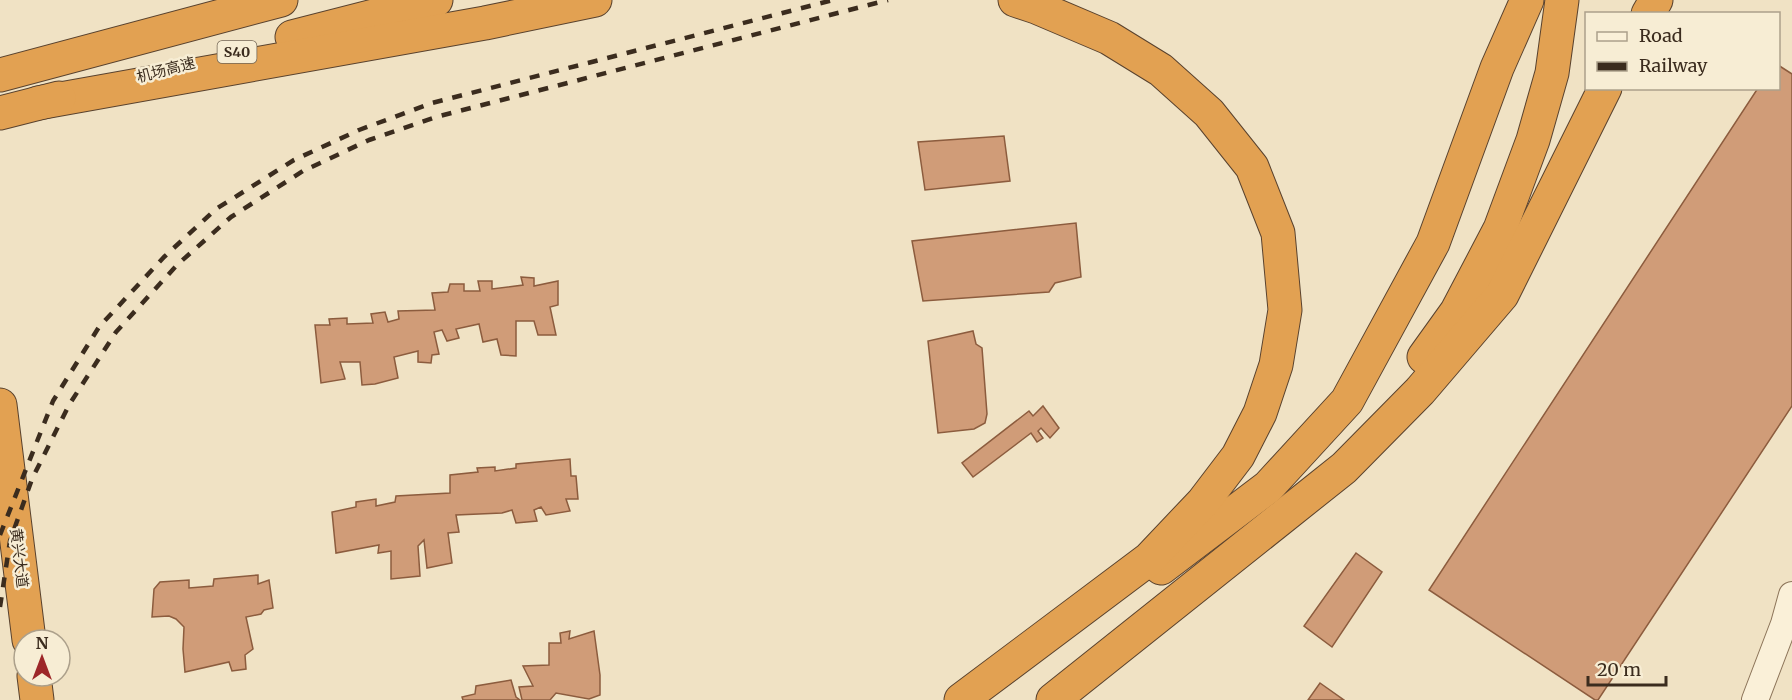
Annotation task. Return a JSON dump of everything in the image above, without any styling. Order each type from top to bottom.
[{"type":"highway","points":[[61,60],[224,0]]},
{"type":"highway","points":[[0,75],[281,0]]},
{"type":"highway","name":"机场高速","points":[[0,113],[436,0]]},
{"type":"highway","points":[[38,103],[596,0]]},
{"type":"highway","points":[[961,700],[1149,559],[1203,502],[1238,456],[1260,413],[1276,365],[1285,310],[1278,233],[1252,167],[1209,113],[1161,70],[1108,38],[1016,0]]},
{"type":"highway","points":[[1073,617],[1148,577],[1268,487],[1347,402],[1433,243],[1497,68],[1527,0]]},
{"type":"highway","points":[[1344,468],[1457,311],[1500,229],[1533,140],[1552,73],[1562,0]]},
{"type":"highway","points":[[1053,700],[1344,468],[1420,391],[1502,295],[1604,90]]},
{"type":"highway","name":"黄兴大道","points":[[0,405],[28,628]]},
{"type":"street","points":[[1755,700],[1784,624],[1792,595]]},
{"type":"building","points":[[1780,66],[1792,74],[1792,406],[1598,700],[1429,590],[1757,90],[1780,90]]},
{"type":"building","points":[[1004,136],[1010,181],[925,190],[918,142]]},
{"type":"building","points":[[1076,223],[1081,277],[1055,283],[1049,292],[923,301],[912,241]]},
{"type":"building","points":[[521,277],[534,278],[534,286],[558,281],[558,305],[550,307],[556,335],[538,335],[534,321],[516,321],[516,356],[501,355],[497,339],[483,342],[479,324],[456,329],[459,338],[447,341],[442,330],[434,332],[439,354],[432,355],[431,363],[418,362],[418,351],[394,357],[398,378],[362,385],[360,362],[340,362],[345,379],[321,383],[315,325],[330,325],[329,319],[347,318],[347,324],[373,323],[371,314],[385,312],[388,322],[399,319],[398,311],[435,310],[432,293],[448,292],[450,284],[464,284],[464,291],[480,291],[478,281],[492,281],[492,289],[523,285]]},
{"type":"building","points":[[973,331],[976,344],[982,348],[987,414],[985,423],[974,429],[938,433],[928,341]]},
{"type":"building","points":[[1043,406],[1059,428],[1050,438],[1041,428],[1038,431],[1043,438],[1037,442],[1031,433],[973,477],[962,463],[1029,411],[1033,416]]},
{"type":"building","points":[[570,459],[571,476],[576,476],[578,499],[566,499],[570,511],[546,515],[541,507],[534,510],[537,521],[516,523],[512,510],[502,513],[456,515],[459,532],[448,533],[452,563],[427,568],[424,540],[418,546],[420,576],[391,579],[391,551],[378,553],[379,545],[336,553],[332,512],[356,507],[356,502],[376,499],[376,506],[395,502],[396,496],[450,493],[450,475],[478,472],[477,468],[495,467],[495,471],[516,468],[516,464]]},
{"type":"building","points":[[1356,553],[1382,572],[1332,647],[1304,626]]},
{"type":"building","points":[[258,575],[258,584],[269,580],[273,608],[264,610],[261,614],[246,617],[253,649],[245,655],[246,669],[232,671],[229,662],[185,672],[184,627],[169,616],[152,617],[154,589],[160,582],[189,580],[189,588],[213,586],[214,579]]},
{"type":"building","points":[[570,631],[569,639],[594,631],[600,675],[600,695],[589,699],[556,693],[550,700],[522,700],[519,687],[533,686],[523,666],[549,665],[549,643],[561,643],[560,633]]},
{"type":"building","points":[[511,680],[516,697],[520,700],[463,700],[462,697],[475,694],[476,686]]},
{"type":"building","points":[[1320,683],[1344,700],[1308,700]]},
{"type":"railway","points":[[0,535],[53,401],[99,327],[164,257],[216,209],[294,160],[359,130],[432,103],[833,0]]},
{"type":"railway","points":[[0,607],[10,541],[32,479],[69,405],[116,332],[177,265],[231,217],[303,171],[369,140],[436,117],[888,0]]}]
